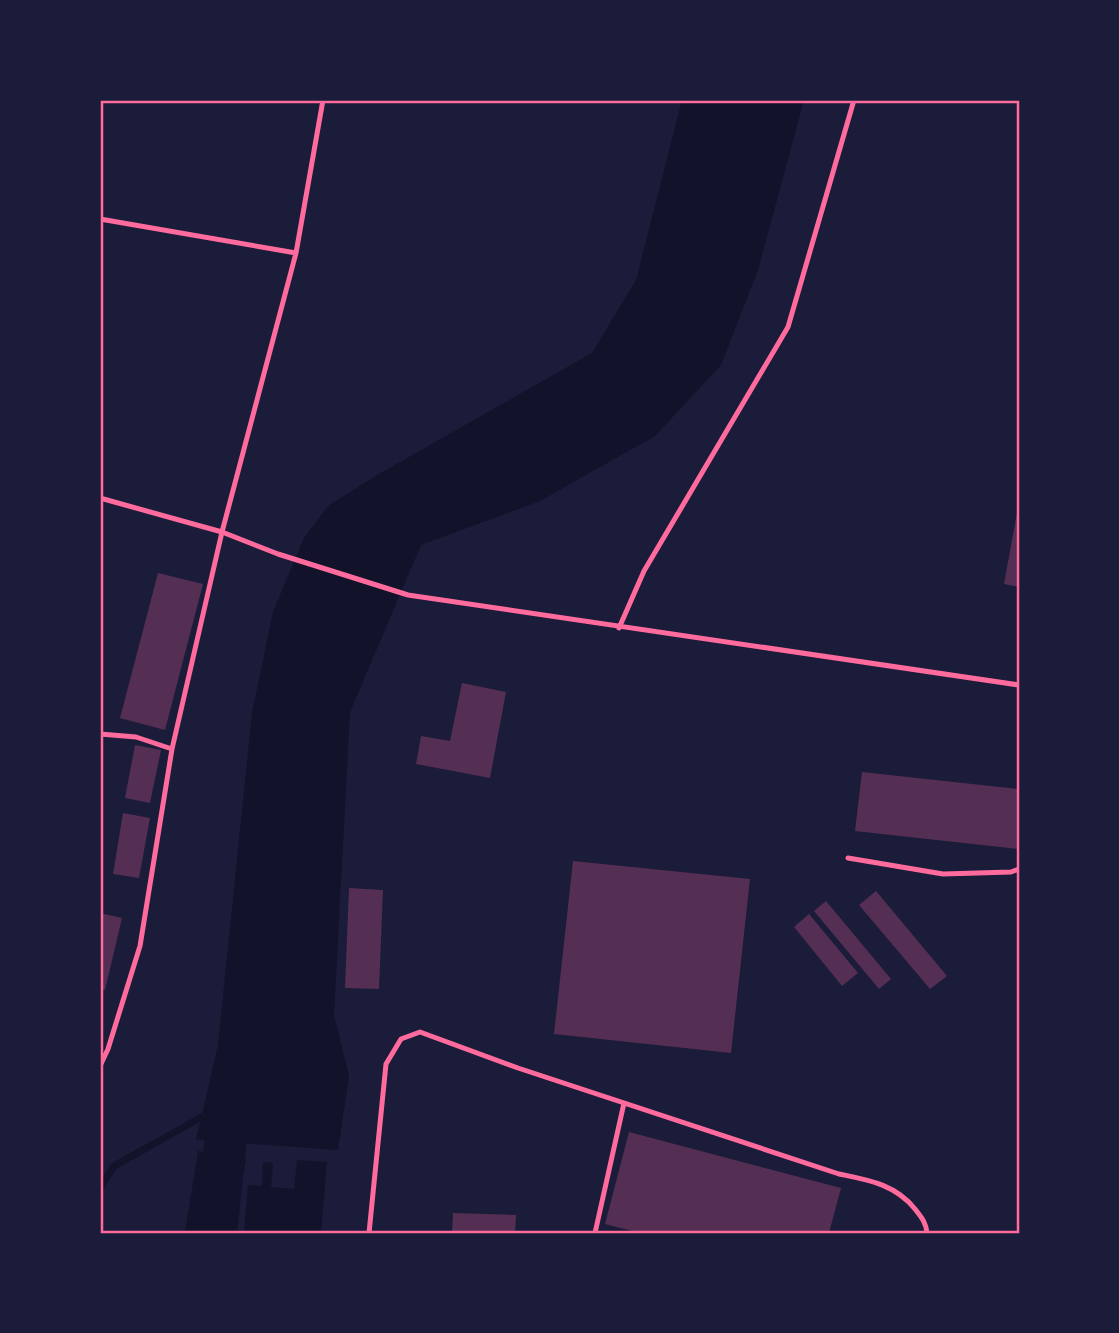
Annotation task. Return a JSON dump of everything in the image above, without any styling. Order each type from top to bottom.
[{"type":"lane","points":[[100,1066],[108,1049],[139,946],[172,749],[222,532],[296,253],[323,100]]},
{"type":"lane","points":[[619,628],[644,571],[788,327],[854,100]]},
{"type":"lane","points":[[100,219],[296,253]]},
{"type":"lane","points":[[100,498],[222,532],[278,554],[408,595],[1019,685]]},
{"type":"lane","points":[[100,734],[136,737],[172,749]]},
{"type":"lane","points":[[848,858],[943,874],[1011,872],[1019,869]]},
{"type":"lane","points":[[369,1233],[386,1064],[401,1039],[420,1032],[839,1174],[877,1182],[905,1197],[926,1223],[927,1233]]},
{"type":"lane","points":[[595,1233],[624,1103]]},
{"type":"shaded area","points":[[682,100],[804,100],[758,270],[721,365],[655,436],[540,501],[421,545],[350,712],[334,1015],[349,1076],[338,1150],[196,1140],[218,1045],[252,713],[273,612],[304,538],[328,506],[379,474],[592,353],[636,280]]},
{"type":"shaded area","points":[[198,1151],[246,1159],[232,1233],[185,1233]]},
{"type":"shaded area","points":[[297,1160],[327,1162],[321,1233],[244,1233],[248,1185],[262,1186],[263,1162],[273,1163],[271,1187],[294,1189]]},
{"type":"building","points":[[1019,507],[1019,587],[1004,584]]},
{"type":"building","points":[[158,573],[203,584],[165,730],[120,718]]},
{"type":"building","points":[[462,683],[506,692],[490,778],[416,764],[421,736],[450,741]]},
{"type":"building","points":[[135,745],[161,750],[150,803],[125,798]]},
{"type":"building","points":[[862,772],[1019,789],[1019,849],[855,831]]},
{"type":"building","points":[[123,813],[150,818],[139,878],[113,874]]},
{"type":"building","points":[[573,861],[750,879],[731,1053],[554,1034]]},
{"type":"building","points":[[349,888],[383,890],[379,989],[345,988]]},
{"type":"building","points":[[876,891],[947,976],[930,989],[859,905]]},
{"type":"building","points":[[826,901],[891,979],[879,989],[814,911]]},
{"type":"building","points":[[100,913],[122,918],[105,990],[100,989]]},
{"type":"building","points":[[809,914],[858,973],[842,986],[794,927]]},
{"type":"building","points":[[629,1132],[841,1188],[829,1233],[640,1233],[605,1224]]},
{"type":"building","points":[[453,1213],[516,1215],[515,1233],[452,1233]]},
{"type":"waterway","points":[[216,1233],[230,1100],[239,1086]]},
{"type":"waterway","points":[[100,1188],[114,1166],[209,1113]]}]
